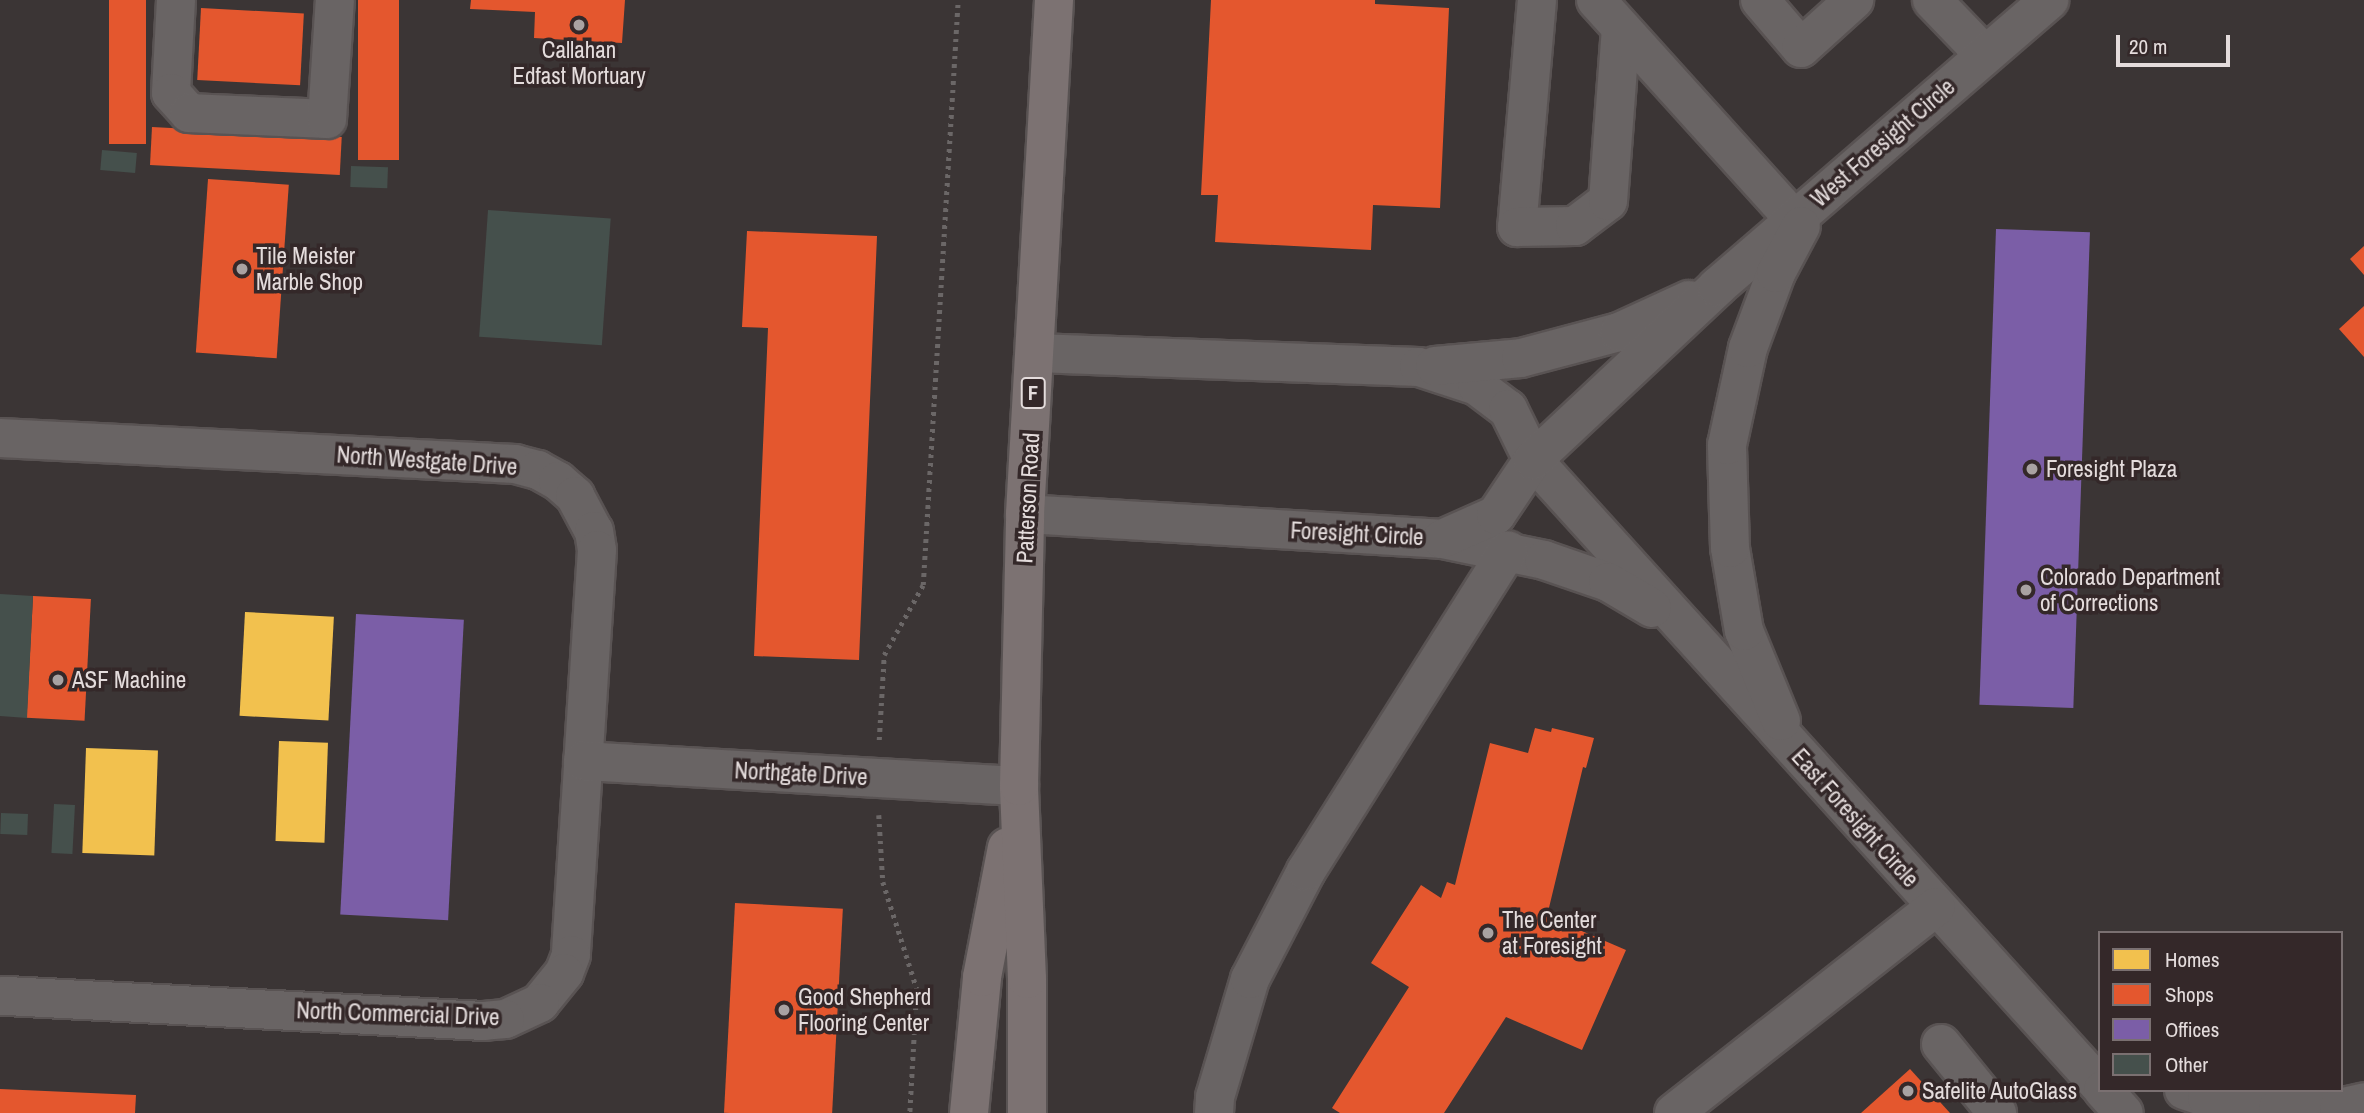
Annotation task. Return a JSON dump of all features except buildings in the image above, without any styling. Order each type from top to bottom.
[{"type":"main road","name":"Patterson Road","points":[[1027,1113],[1027,979],[1019,786],[1026,514],[1054,0]]},
{"type":"main road","name":"Patterson Road","points":[[970,1113],[982,977],[1019,786]]},
{"type":"street","points":[[176,0],[171,93],[189,113],[327,119],[335,0]]},
{"type":"street","points":[[1537,0],[1517,227],[1575,226],[1608,201],[1621,28]]},
{"type":"street","points":[[1596,0],[1803,213],[1776,273],[1748,348],[1727,445],[1730,548],[1744,632],[1792,749]]},
{"type":"street","points":[[1760,0],[1801,48],[1854,0]]},
{"type":"street","points":[[1932,0],[1984,54]]},
{"type":"street","name":"West Foresight Circle","points":[[1534,460],[1717,287],[2049,0]]},
{"type":"street","name":"West Foresight Circle","points":[[1419,368],[1521,358],[1606,335],[1717,287]]},
{"type":"street","points":[[1035,353],[1419,368],[1477,386],[1508,409],[1534,460]]},
{"type":"street","name":"North Westgate Drive","points":[[0,438],[515,464],[538,470],[558,481],[575,496],[586,513],[597,550],[583,761]]},
{"type":"street","name":"East Foresight Circle","points":[[1534,460],[1792,749],[2098,1084]]},
{"type":"street","name":"Foresight Circle","points":[[1026,514],[1443,539],[1496,515],[1534,460]]},
{"type":"street","name":"East Foresight Circle","points":[[1443,539],[1508,551],[1608,582],[1681,624]]},
{"type":"street","points":[[1214,1113],[1216,1097],[1250,979],[1306,871],[1508,551]]},
{"type":"street","name":"Northgate Drive","points":[[583,761],[1019,786]]},
{"type":"street","name":"North Commercial Drive","points":[[0,996],[484,1021],[505,1019],[523,1013],[554,989],[571,955],[583,761]]},
{"type":"street","points":[[1674,1113],[1936,907]]},
{"type":"street","name":"East Foresight Circle","points":[[2031,1012],[2098,1054]]},
{"type":"street","points":[[1941,1044],[1997,1113]]},
{"type":"street","name":"East Foresight Circle","points":[[2106,1092],[2124,1113]]},
{"type":"street","points":[[2190,1092],[2207,1098],[2278,1108],[2339,1108],[2364,1102]]},
{"type":"path","points":[[910,1113],[917,989],[883,882],[877,778],[884,654],[923,585],[958,0]]},
{"type":"place","name":"Callahan Edfast Mortuary","points":[[579,25]]},
{"type":"place","name":"Tile Meister Marble Shop","points":[[242,269]]},
{"type":"place","name":"Foresight Plaza","points":[[2032,469]]},
{"type":"place","name":"Colorado Department of Corrections","points":[[2026,590]]},
{"type":"place","name":"ASF Machine","points":[[58,680]]},
{"type":"place","name":"The Center at Foresight","points":[[1488,933]]},
{"type":"place","name":"Good Shepherd Flooring Center","points":[[784,1010]]},
{"type":"place","name":"Safelite AutoGlass","points":[[1908,1091]]}]
